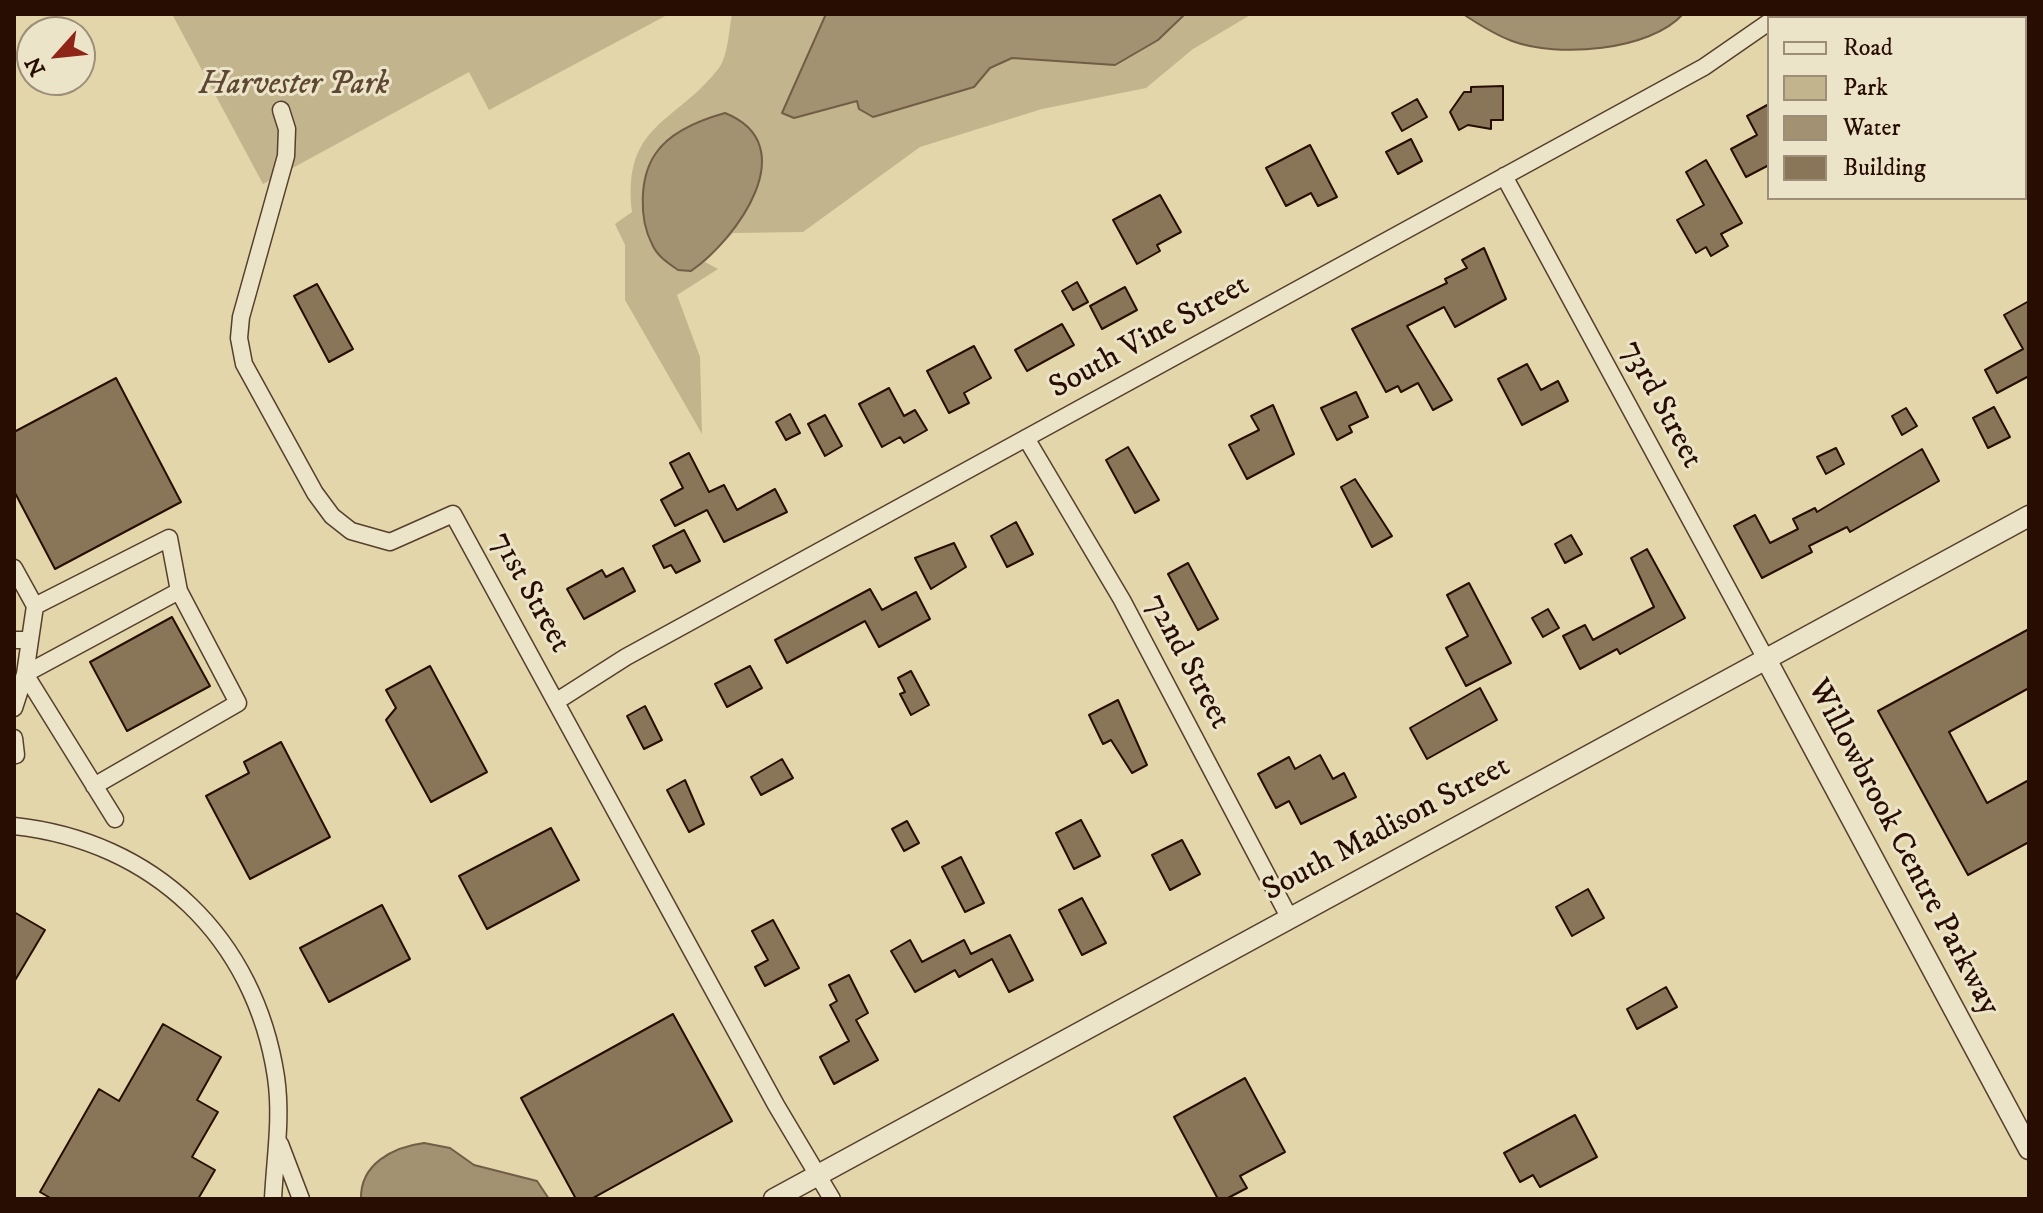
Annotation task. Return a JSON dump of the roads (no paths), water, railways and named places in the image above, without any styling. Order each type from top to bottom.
[{"type":"street","name":"South Vine Street","points":[[557,701],[626,657],[1704,67],[1767,23]]},
{"type":"street","name":"71st Street","points":[[281,110],[288,143],[241,317],[239,338],[244,364],[315,493],[332,516],[351,531],[390,542],[453,514],[776,1105],[832,1199]]},
{"type":"street","name":"73rd Street","points":[[1504,176],[1767,661]]},
{"type":"street","name":"72nd Street","points":[[1026,438],[1122,600],[1289,917]]},
{"type":"street","name":"South Madison Street","points":[[774,1199],[2029,516]]},
{"type":"street","points":[[14,708],[25,674],[22,640],[35,606],[169,538],[179,591],[238,703],[94,786]]},
{"type":"street","points":[[14,568],[35,606]]},
{"type":"street","points":[[25,674],[179,591]]},
{"type":"street","name":"Willowbrook Centre Parkway","points":[[1767,661],[2029,1149]]},
{"type":"street","points":[[25,674],[115,819]]},
{"type":"street","points":[[14,738],[16,755]]},
{"type":"street","points":[[14,826],[81,838],[119,855],[181,896],[214,929],[244,976],[269,1037],[276,1078],[278,1139],[273,1199]]},
{"type":"street","points":[[278,1139],[301,1199]]},
{"type":"water","points":[[826,14],[1185,14],[1158,40],[1115,65],[1012,58],[990,68],[974,87],[873,117],[859,109],[857,101],[794,118],[782,113]]},
{"type":"water","points":[[1463,14],[1683,14],[1649,36],[1602,48],[1577,50],[1512,41]]},
{"type":"water","points":[[725,113],[748,128],[760,147],[762,169],[755,192],[727,237],[691,271],[678,270],[657,252],[648,234],[643,211],[646,174],[656,153],[670,138],[696,123]]},
{"type":"water","points":[[424,1143],[450,1148],[474,1165],[537,1181],[549,1199],[361,1199],[366,1176],[380,1159]]},
{"type":"park label","name":"Harvester Park","points":[[294,86]]}]
